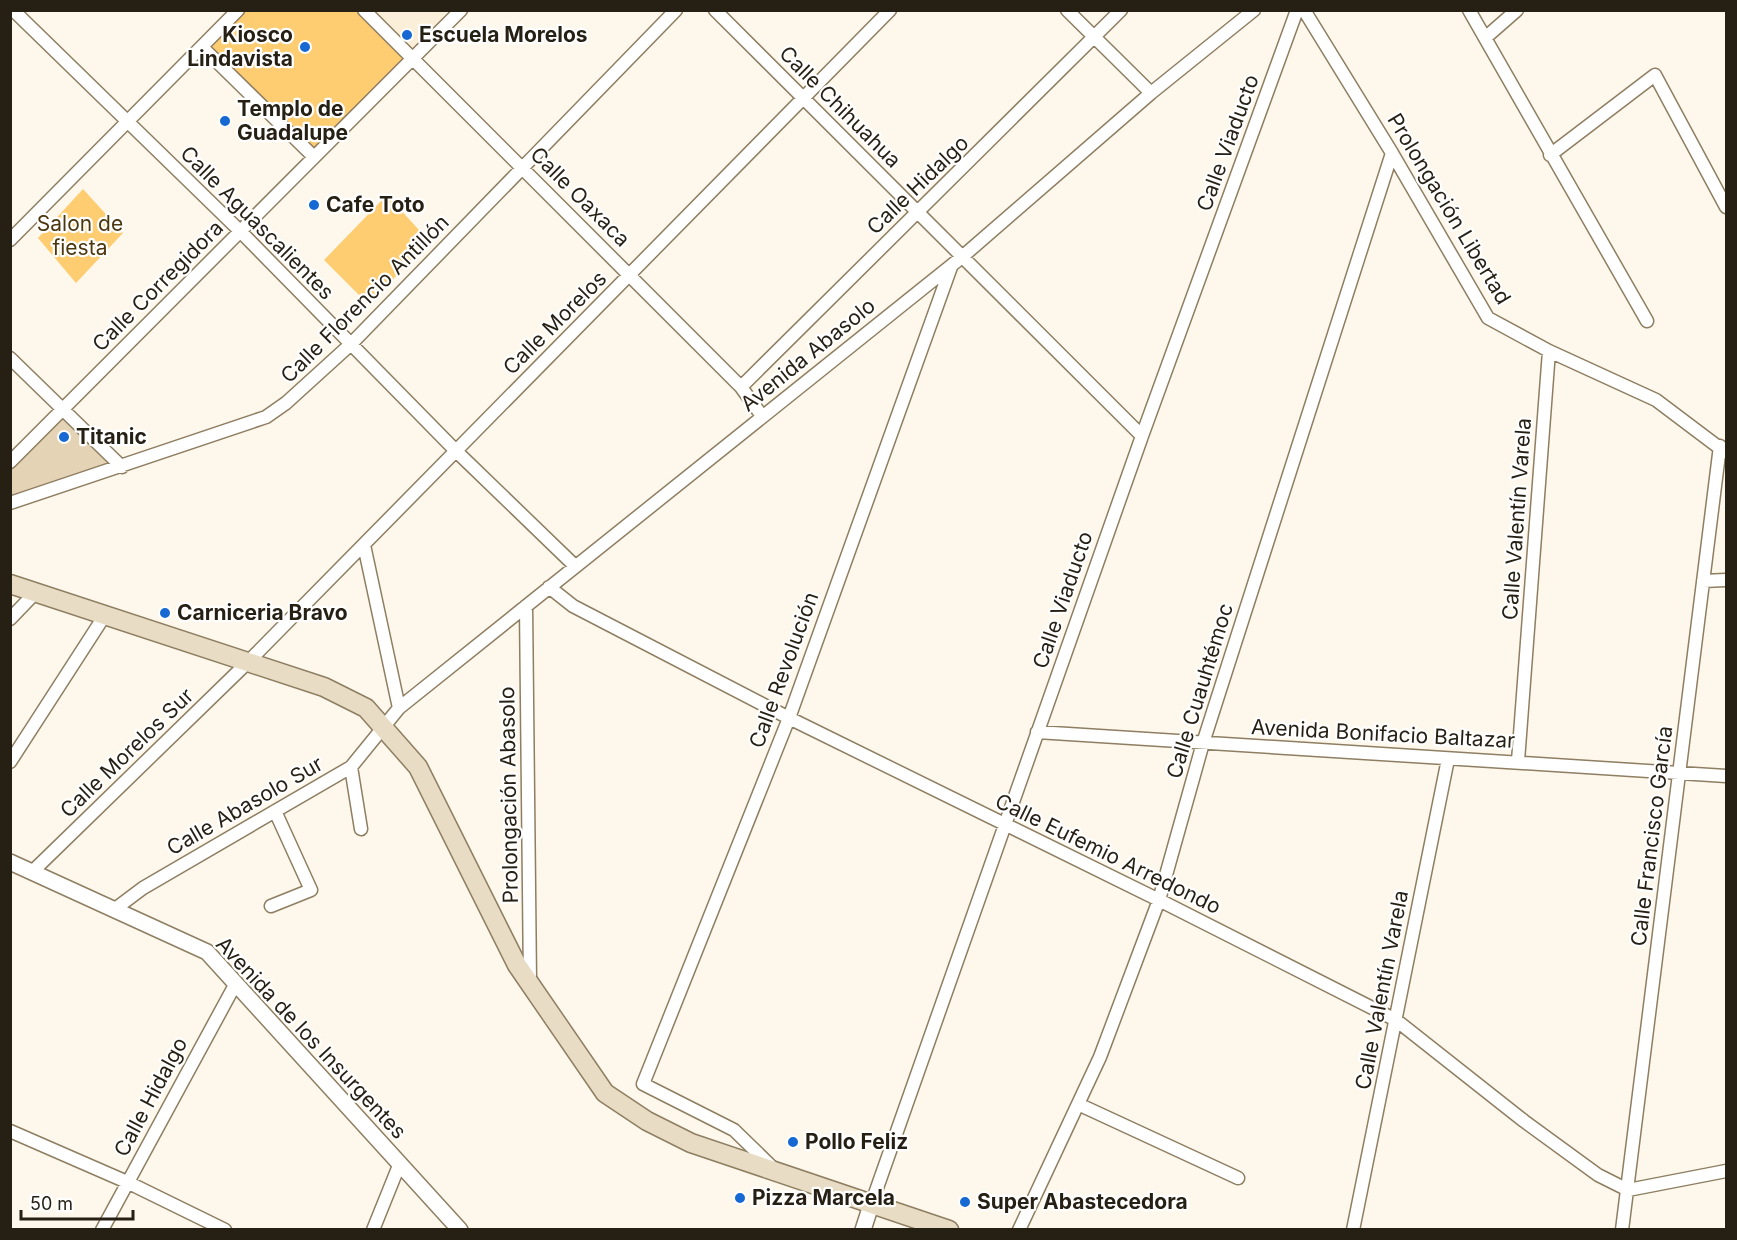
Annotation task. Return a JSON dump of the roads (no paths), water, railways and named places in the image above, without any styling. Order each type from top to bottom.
[{"type":"main road","points":[[10,584],[324,687],[366,708],[418,767],[517,965],[605,1093],[647,1122],[691,1143],[949,1230]]},
{"type":"street","points":[[10,240],[238,10]]},
{"type":"street","name":"Calle Oaxaca","points":[[364,10],[741,387],[762,416]]},
{"type":"street","name":"Calle Corregidora","points":[[10,462],[461,10]]},
{"type":"street","name":"Calle Florencio Antillón","points":[[10,502],[122,467],[266,417],[286,403],[351,344],[676,10]]},
{"type":"street","name":"Calle Chihuahua","points":[[715,10],[1142,436]]},
{"type":"street","name":"Calle Morelos","points":[[248,662],[890,10]]},
{"type":"street","points":[[1067,10],[1151,93]]},
{"type":"street","name":"Calle Hidalgo","points":[[741,387],[1096,38],[1121,10]]},
{"type":"street","name":"Avenida Abasolo","points":[[383,725],[399,708],[962,257],[1151,93],[1254,10]]},
{"type":"street","name":"Calle Viaducto","points":[[871,1205],[1142,436],[1296,10]]},
{"type":"street","name":"Prolongación Libertad","points":[[1304,10],[1392,153],[1488,318],[1549,351],[1656,400],[1723,450]]},
{"type":"street","points":[[1469,10],[1647,321]]},
{"type":"street","points":[[1485,38],[1517,10]]},
{"type":"street","name":"Calle Aguascalientes","points":[[15,13],[240,231],[456,451],[575,566]]},
{"type":"street","points":[[202,47],[314,157]]},
{"type":"street","points":[[1550,155],[1655,75],[1726,207]]},
{"type":"street","name":"Calle Cuauhtémoc","points":[[1019,1230],[1100,1057],[1159,900],[1203,743],[1392,153]]},
{"type":"street","name":"Calle Revolución","points":[[779,1173],[734,1130],[643,1084],[789,718],[951,266]]},
{"type":"street","name":"Calle Valentín Varela","points":[[1518,761],[1549,351]]},
{"type":"street","points":[[10,358],[122,467]]},
{"type":"street","name":"Calle Francisco García","points":[[1622,1230],[1703,580],[1723,450]]},
{"type":"street","points":[[364,545],[399,708]]},
{"type":"street","points":[[1703,580],[1726,580]]},
{"type":"street","name":"Calle Eufemio Arredondo","points":[[549,587],[573,606],[789,718],[1159,900],[1396,1020],[1524,1121],[1598,1175],[1628,1190]]},
{"type":"street","points":[[10,619],[36,592]]},
{"type":"street","name":"Prolongación Abasolo","points":[[526,606],[530,984]]},
{"type":"street","points":[[10,762],[105,615]]},
{"type":"street","name":"Calle Morelos Sur","points":[[32,872],[248,662]]},
{"type":"street","name":"Calle Abasolo Sur","points":[[115,909],[143,888],[351,767],[383,725]]},
{"type":"street","name":"Avenida Bonifacio Baltazar","points":[[1037,732],[1726,776]]},
{"type":"street","name":"Calle Valentín Varela","points":[[1353,1230],[1448,759]]},
{"type":"street","points":[[351,767],[362,829]]},
{"type":"street","points":[[271,906],[311,890],[275,811]]},
{"type":"street","name":"Avenida de los Insurgentes","points":[[11,864],[207,952],[460,1230]]},
{"type":"street","name":"Calle Hidalgo","points":[[102,1230],[236,983]]},
{"type":"street","points":[[1078,1104],[1238,1178]]},
{"type":"street","points":[[10,1131],[127,1182],[225,1230]]},
{"type":"street","points":[[373,1230],[400,1162]]},
{"type":"street","points":[[1628,1190],[1726,1171]]},
{"type":"street","points":[[863,1230],[871,1205]]},
{"type":"place","name":"Escuela Morelos","points":[[407,35]]},
{"type":"place","name":"Kiosco Lindavista","points":[[305,47]]},
{"type":"place","name":"Templo de Guadalupe","points":[[225,121]]},
{"type":"place","name":"Cafe Toto","points":[[314,205]]},
{"type":"place","name":"Titanic","points":[[64,437]]},
{"type":"place","name":"Carniceria Bravo","points":[[165,613]]},
{"type":"place","name":"Pollo Feliz","points":[[793,1142]]},
{"type":"place","name":"Pizza Marcela","points":[[740,1198]]},
{"type":"place","name":"Super Abastecedora","points":[[965,1202]]},
{"type":"park label","name":"Salon de fiesta","points":[[80,236]]}]
